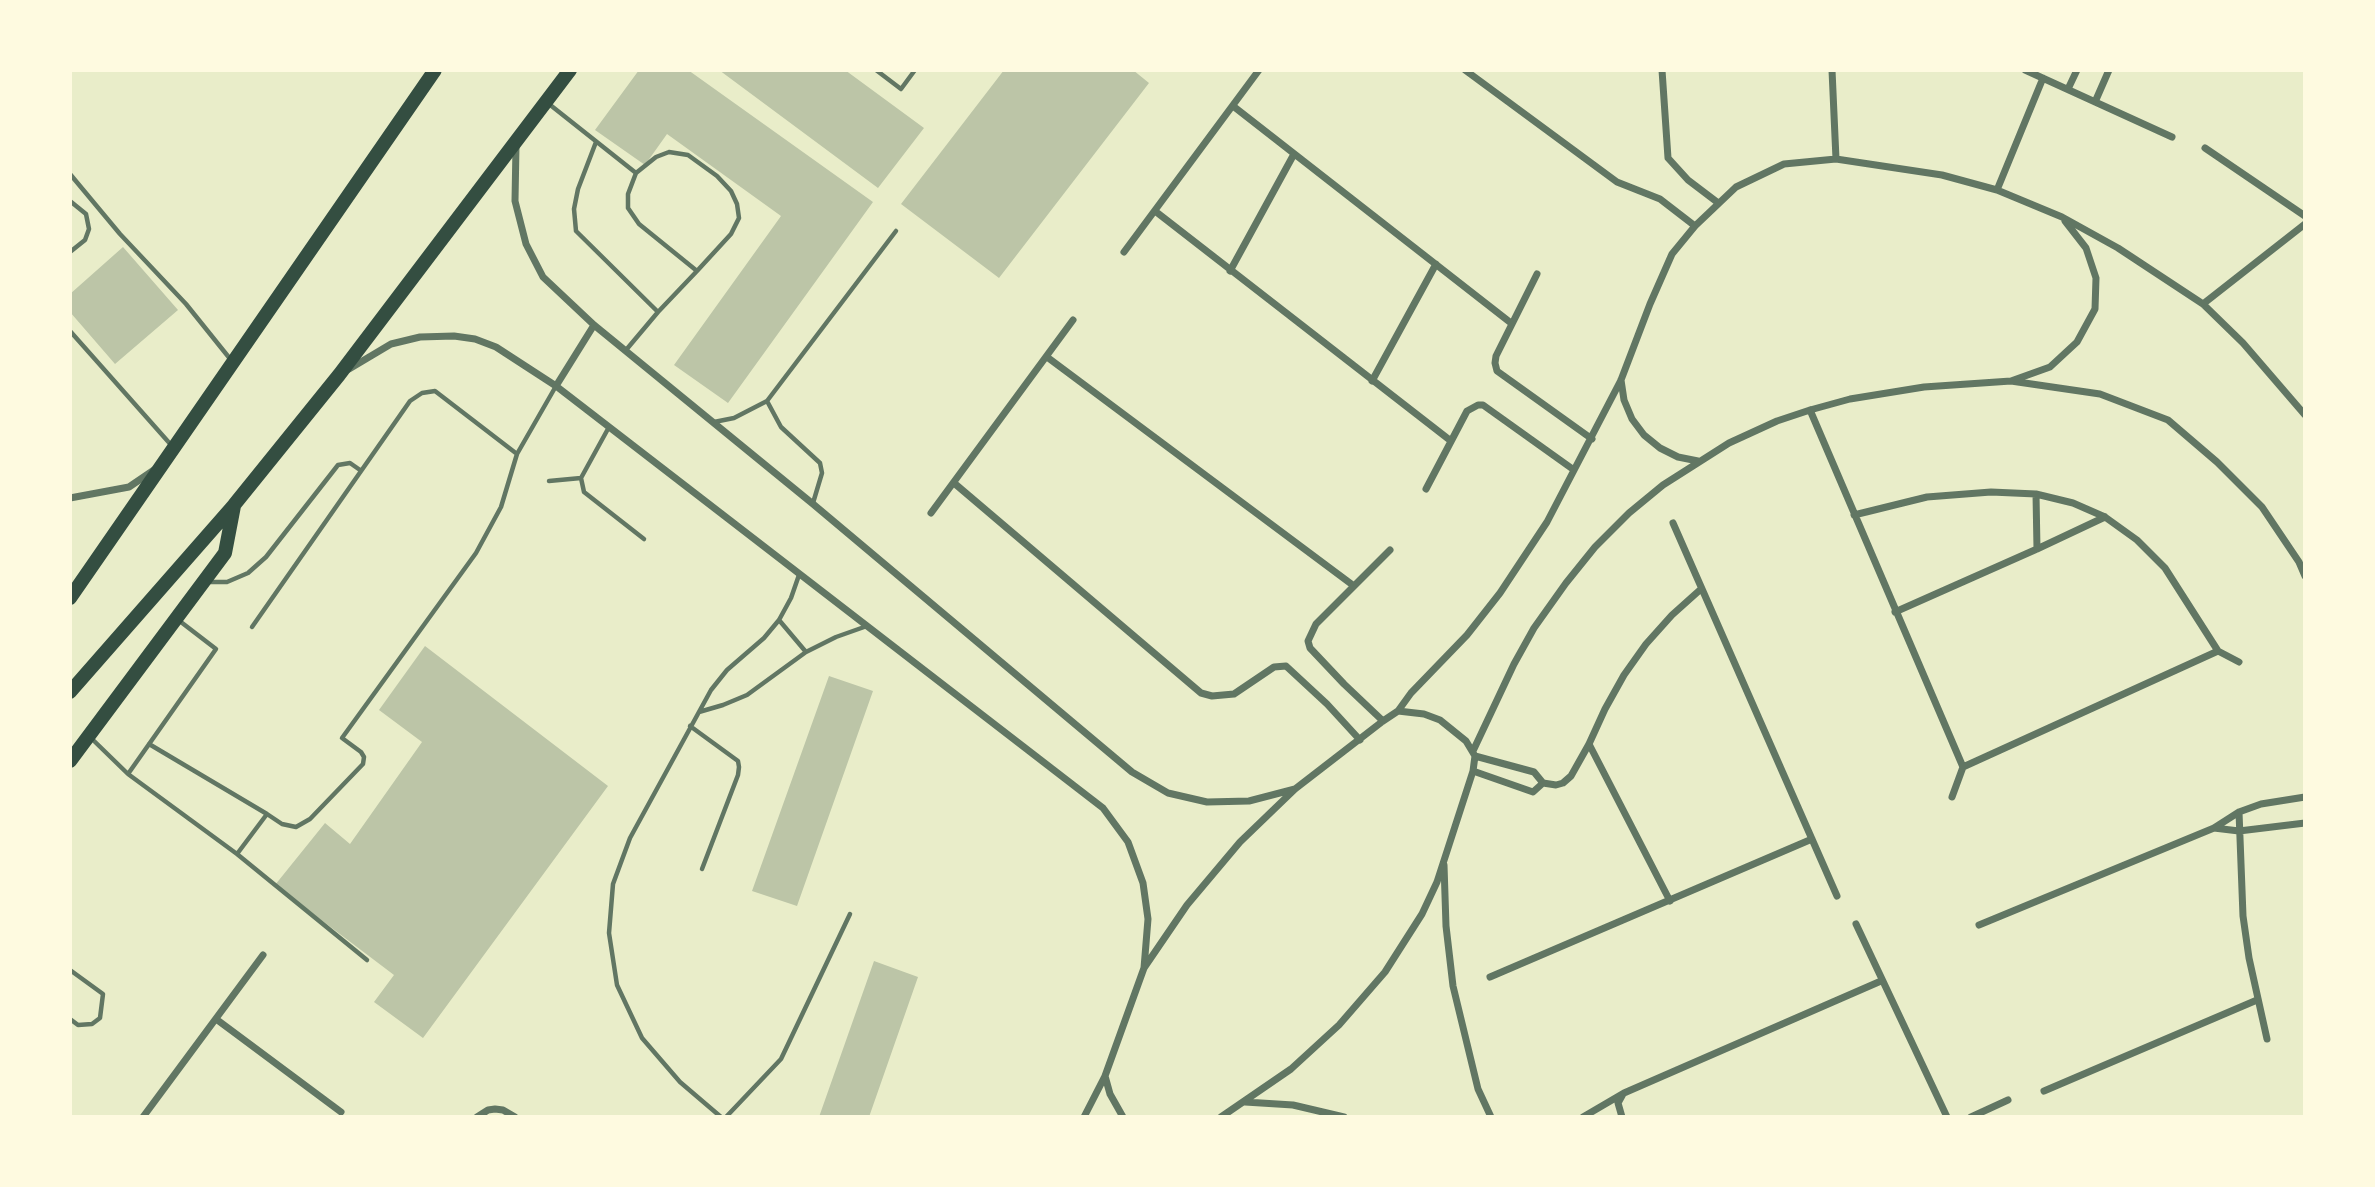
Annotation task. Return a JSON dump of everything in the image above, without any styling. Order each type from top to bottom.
[{"type":"highway","points":[[70,598],[435,70]]},
{"type":"highway","points":[[70,692],[234,505],[339,375],[570,70]]},
{"type":"highway","points":[[70,761],[225,553],[234,505]]},
{"type":"street","points":[[1124,251],[1259,70]]},
{"type":"street","points":[[1465,70],[1617,182],[1660,199],[1695,226]]},
{"type":"street","points":[[1662,70],[1668,158],[1688,180],[1717,202]]},
{"type":"street","points":[[1832,70],[1836,159]]},
{"type":"street","points":[[2025,70],[2172,137]]},
{"type":"street","points":[[2068,89],[2077,70]]},
{"type":"street","points":[[2095,102],[2109,70]]},
{"type":"street","points":[[1997,190],[2043,78]]},
{"type":"street","points":[[1233,106],[1511,323]]},
{"type":"street","points":[[516,144],[515,201],[526,244],[543,277],[594,325],[813,504],[1132,772],[1168,793],[1207,802],[1249,800],[1295,789]]},
{"type":"street","points":[[2205,148],[2305,216]]},
{"type":"street","points":[[1230,271],[1294,154]]},
{"type":"street","points":[[1084,1117],[1105,1076],[1144,968],[1187,905],[1240,842],[1295,789],[1398,711],[1411,693],[1467,635],[1500,593],[1546,522],[1592,439],[1621,380],[1672,254],[1717,202],[1736,187],[1784,164],[1836,159],[1942,176],[1997,190],[2062,217],[2118,248],[2203,304],[2244,343],[2305,415]]},
{"type":"street","points":[[1155,211],[1451,441]]},
{"type":"street","points":[[2011,381],[2050,367],[2077,342],[2095,309],[2096,278],[2086,248],[2062,217]]},
{"type":"street","points":[[2203,304],[2305,224]]},
{"type":"street","points":[[1373,381],[1436,264]]},
{"type":"street","points":[[1537,274],[1496,356],[1497,371],[1592,439]]},
{"type":"street","points":[[930,513],[1073,320]]},
{"type":"street","points":[[556,386],[594,325]]},
{"type":"street","points":[[339,375],[391,344],[420,337],[454,336],[496,347],[556,386],[1103,808],[1128,842],[1143,883],[1148,919],[1144,968]]},
{"type":"street","points":[[1047,357],[1354,586]]},
{"type":"street","points":[[1621,380],[1624,400],[1632,419],[1644,435],[1660,448],[1678,457],[1698,461]]},
{"type":"street","points":[[1222,1117],[1290,1069],[1339,1025],[1385,972],[1423,914],[1473,771],[1474,754],[1514,664],[1534,628],[1566,583],[1595,547],[1629,513],[1663,485],[1729,443],[1777,421],[1810,410],[1850,399],[1924,387],[2011,381],[2100,394],[2168,420],[2217,462],[2262,507],[2299,562],[2305,576]]},
{"type":"street","points":[[1426,489],[1467,411],[1478,405],[1483,405],[1574,470]]},
{"type":"street","points":[[1810,410],[1962,767],[1952,797]]},
{"type":"street","points":[[70,498],[129,487],[166,461]]},
{"type":"street","points":[[954,482],[1201,693],[1212,696],[1234,694],[1274,667],[1286,666],[1327,704],[1360,740]]},
{"type":"street","points":[[1854,515],[1927,497],[1991,492],[2036,494],[2073,502],[2105,517],[2137,540],[2165,568],[2218,651],[2239,662]]},
{"type":"street","points":[[2036,494],[2037,550]]},
{"type":"street","points":[[1895,612],[2105,517]]},
{"type":"street","points":[[1673,523],[1837,896]]},
{"type":"street","points":[[1383,721],[1310,648],[1308,641],[1316,624],[1390,550]]},
{"type":"street","points":[[1398,711],[1424,714],[1440,720],[1465,741],[1474,754],[1534,772],[1543,783],[1563,783],[1571,776],[1631,664],[1672,615],[1701,589]]},
{"type":"street","points":[[1962,767],[2218,651]]},
{"type":"street","points":[[1589,744],[1670,901]]},
{"type":"street","points":[[1473,771],[1533,792],[1543,783]]},
{"type":"street","points":[[1979,925],[2214,828],[2239,812],[2261,804],[2305,797]]},
{"type":"street","points":[[2239,812],[2243,916],[2257,1000],[2267,1039]]},
{"type":"street","points":[[2214,828],[2239,831],[2305,823]]},
{"type":"street","points":[[1490,977],[1812,839]]},
{"type":"street","points":[[1444,860],[1446,926],[1453,986],[1478,1089],[1491,1117]]},
{"type":"street","points":[[1856,924],[1947,1117]]},
{"type":"street","points":[[143,1117],[263,955]]},
{"type":"street","points":[[1583,1117],[1623,1093],[1881,981]]},
{"type":"street","points":[[2044,1091],[2257,1000]]},
{"type":"street","points":[[216,1019],[341,1112]]},
{"type":"street","points":[[1105,1076],[1110,1094],[1123,1117]]},
{"type":"street","points":[[1622,1117],[1618,1103],[1623,1093]]},
{"type":"street","points":[[1971,1117],[2008,1100]]},
{"type":"street","points":[[1244,1102],[1293,1105],[1344,1117]]},
{"type":"street","points":[[477,1117],[495,1109],[515,1117]]},
{"type":"lane","points":[[876,70],[901,89],[915,70]]},
{"type":"lane","points":[[546,102],[636,173]]},
{"type":"lane","points":[[596,142],[578,189],[574,209],[576,230],[658,312]]},
{"type":"lane","points":[[626,350],[658,312],[719,249],[739,218],[731,191],[717,176],[688,155],[669,152],[656,157],[636,173],[628,194],[628,208],[639,223],[697,271]]},
{"type":"lane","points":[[70,174],[120,234],[186,304],[233,363]]},
{"type":"lane","points":[[70,201],[86,214],[89,229],[85,240],[70,252]]},
{"type":"lane","points":[[714,422],[734,418],[767,401],[896,231]]},
{"type":"lane","points":[[70,331],[174,449]]},
{"type":"lane","points":[[149,744],[282,824],[296,827],[310,819],[363,764],[364,757],[361,752],[342,738],[476,554],[501,507],[517,454],[556,386]]},
{"type":"lane","points":[[252,627],[388,431],[410,401],[422,393],[435,391],[517,454]]},
{"type":"lane","points":[[767,401],[781,427],[820,463],[822,473],[813,504]]},
{"type":"lane","points":[[609,427],[581,478],[584,492],[645,539]]},
{"type":"lane","points":[[203,582],[227,582],[248,573],[266,557],[338,465],[350,463],[360,470]]},
{"type":"lane","points":[[549,481],[581,478]]},
{"type":"lane","points":[[799,575],[779,620],[764,638],[727,670],[711,690],[630,838],[613,884],[609,933],[617,985],[642,1038],[680,1082],[723,1117],[780,1059],[850,914]]},
{"type":"lane","points":[[128,774],[216,649],[176,619]]},
{"type":"lane","points":[[779,620],[806,652]]},
{"type":"lane","points":[[698,712],[747,695],[806,652],[867,626]]},
{"type":"lane","points":[[690,726],[738,761],[739,767],[702,869]]},
{"type":"lane","points":[[89,736],[128,774],[237,854],[367,960]]},
{"type":"lane","points":[[237,854],[267,814]]},
{"type":"lane","points":[[70,970],[103,994],[100,1018],[92,1024],[78,1025],[70,1019]]},
{"type":"building","points":[[639,70],[688,70],[873,202],[728,403],[674,365],[781,216],[667,134],[645,165],[595,130]]},
{"type":"building","points":[[719,70],[845,70],[924,128],[878,188]]},
{"type":"building","points":[[1004,70],[1133,70],[1149,83],[999,278],[901,204]]},
{"type":"building","points":[[123,247],[178,310],[115,364],[70,312],[70,294]]},
{"type":"building","points":[[425,646],[608,786],[423,1038],[374,1002],[394,975],[275,885],[325,823],[350,844],[422,742],[379,710]]},
{"type":"building","points":[[829,676],[873,691],[797,906],[752,891]]},
{"type":"building","points":[[874,961],[918,977],[869,1117],[819,1117]]}]
